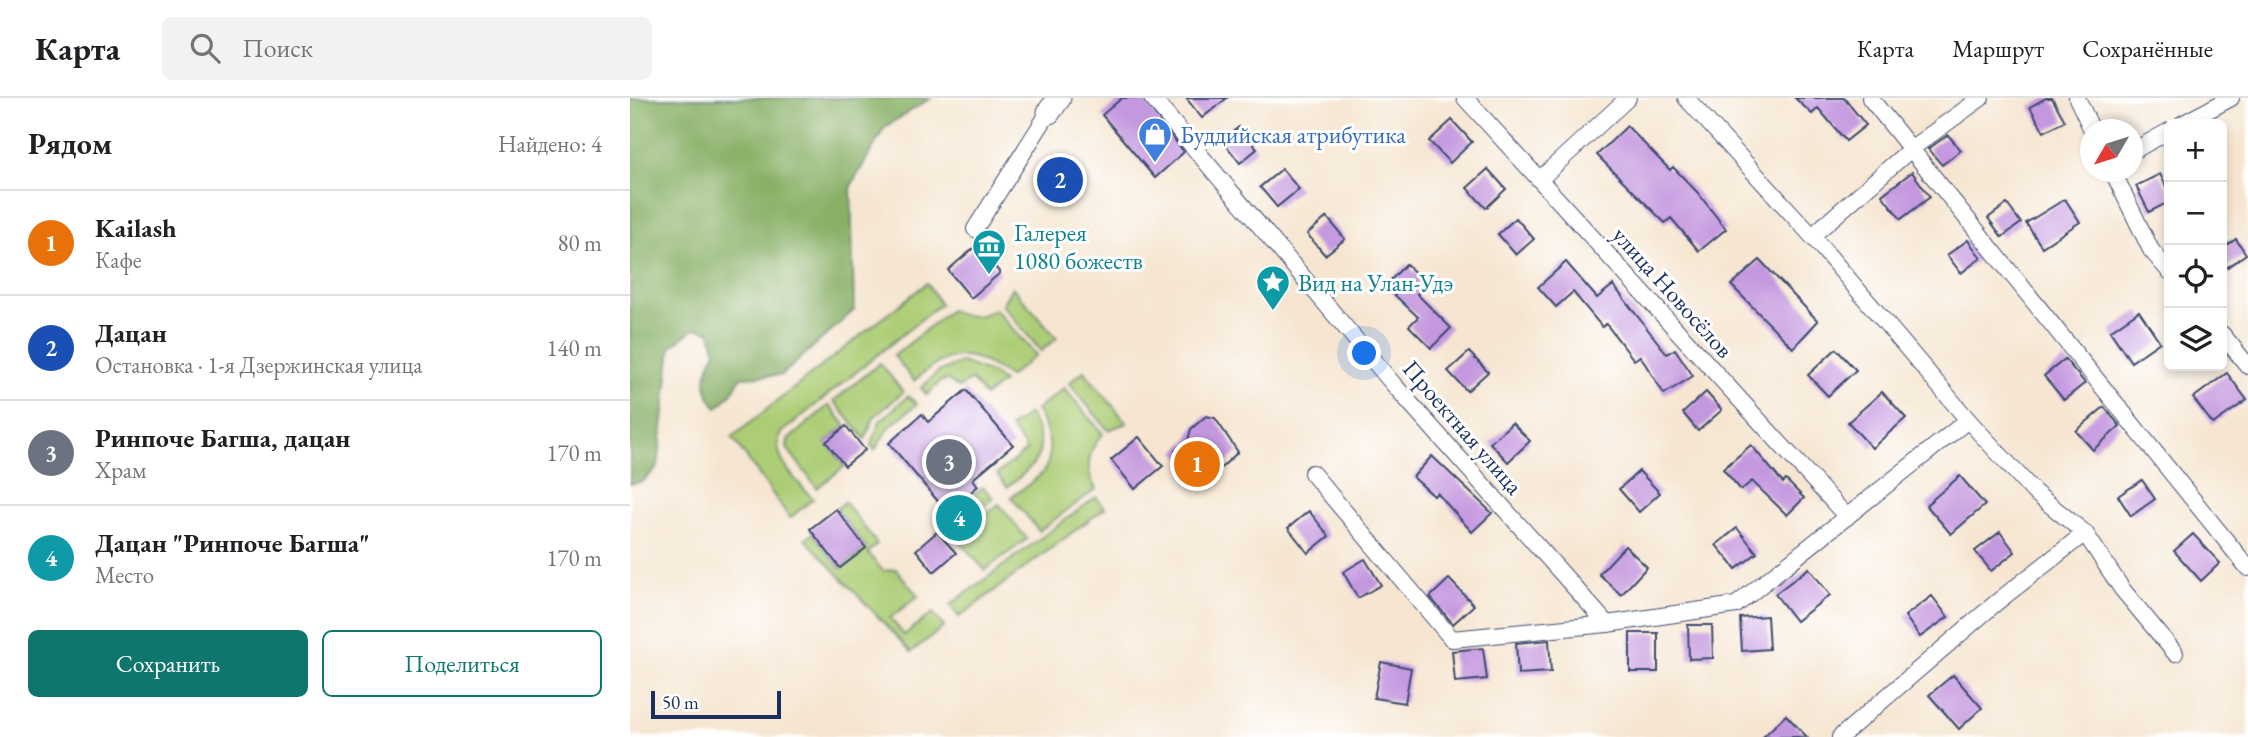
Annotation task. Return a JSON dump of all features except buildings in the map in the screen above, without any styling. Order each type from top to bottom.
[{"type":"street","name":"Проектная улица","points":[[1152,98],[1394,385],[1607,624]]},
{"type":"street","name":"улица Новосёлов","points":[[1465,98],[1847,517]]},
{"type":"street","points":[[1540,179],[1628,98]]},
{"type":"street","points":[[1686,98],[1812,236],[1968,420],[2034,492],[2085,534],[2122,589],[2175,653]]},
{"type":"street","points":[[1870,98],[2248,568]]},
{"type":"street","points":[[1812,236],[1912,148],[1981,98]]},
{"type":"street","points":[[2077,98],[2087,119]]},
{"type":"street","points":[[2191,119],[2231,98]]},
{"type":"street","points":[[975,229],[1054,105]]},
{"type":"street","points":[[2143,145],[2164,134]]},
{"type":"street","points":[[2118,182],[2151,250],[2164,265]]},
{"type":"street","points":[[2227,340],[2248,366]]},
{"type":"street","points":[[1312,474],[1452,639],[1607,624],[1736,606],[1968,420]]},
{"type":"street","points":[[1840,737],[1997,602],[2085,534]]},
{"type":"green space","points":[[630,98],[931,98],[885,127],[851,186],[854,310],[782,375],[741,377],[731,394],[717,408],[706,387],[709,366],[716,352],[710,332],[695,328],[671,347],[658,467],[642,482],[630,484]]},
{"type":"green space","points":[[927,283],[940,304],[781,433],[778,442],[782,460],[813,499],[790,518],[732,437]]},
{"type":"green space","points":[[1012,287],[1057,338],[1041,351],[1002,305]]},
{"type":"green space","points":[[995,309],[1036,355],[1009,377],[983,361],[960,356],[938,363],[914,381],[894,356],[950,310],[973,316]]},
{"type":"green space","points":[[961,362],[993,374],[1003,382],[985,396],[971,379],[959,388],[948,380],[941,381],[927,395],[921,388],[938,372]]},
{"type":"green space","points":[[880,363],[903,392],[874,417],[865,439],[834,401]]},
{"type":"green space","points":[[1084,371],[1127,423],[1108,430],[1069,383]]},
{"type":"green space","points":[[1064,388],[1103,434],[1094,446],[1089,460],[1090,475],[1096,489],[1039,531],[1011,497],[1035,480],[1046,466],[1049,441],[1036,410]]},
{"type":"green space","points":[[908,396],[917,404],[889,427],[875,450],[871,445],[880,421]]},
{"type":"green space","points":[[829,405],[846,426],[826,442],[845,466],[817,488],[787,448],[788,440]]},
{"type":"green space","points":[[1029,414],[1039,438],[1038,456],[1026,471],[1007,487],[997,474],[1027,450],[1010,427]]},
{"type":"green space","points":[[983,487],[993,498],[958,527],[948,525],[944,519]]},
{"type":"green space","points":[[1096,497],[1105,508],[959,617],[950,605]]},
{"type":"green space","points":[[845,502],[877,544],[868,553],[883,571],[896,569],[918,596],[890,618],[904,635],[933,613],[944,627],[911,652],[805,539],[813,533],[840,568],[866,548],[836,509]]},
{"type":"green space","points":[[999,504],[1027,539],[985,570],[958,540],[959,535]]},
{"type":"place","name":"Буддийская атрибутика","points":[[1155,164]]},
{"type":"place","name":"Дацан","points":[[1060,180]]},
{"type":"place","name":"Галерея 1080 божеств","points":[[989,276]]},
{"type":"place","name":"Вид на Улан-Удэ","points":[[1273,312]]},
{"type":"place","name":"Ринпоче Багша, дацан","points":[[949,462]]},
{"type":"place","name":"Kailash","points":[[1197,464]]},
{"type":"place","name":"Дацан \"Ринпоче Багша\"","points":[[959,518]]}]
